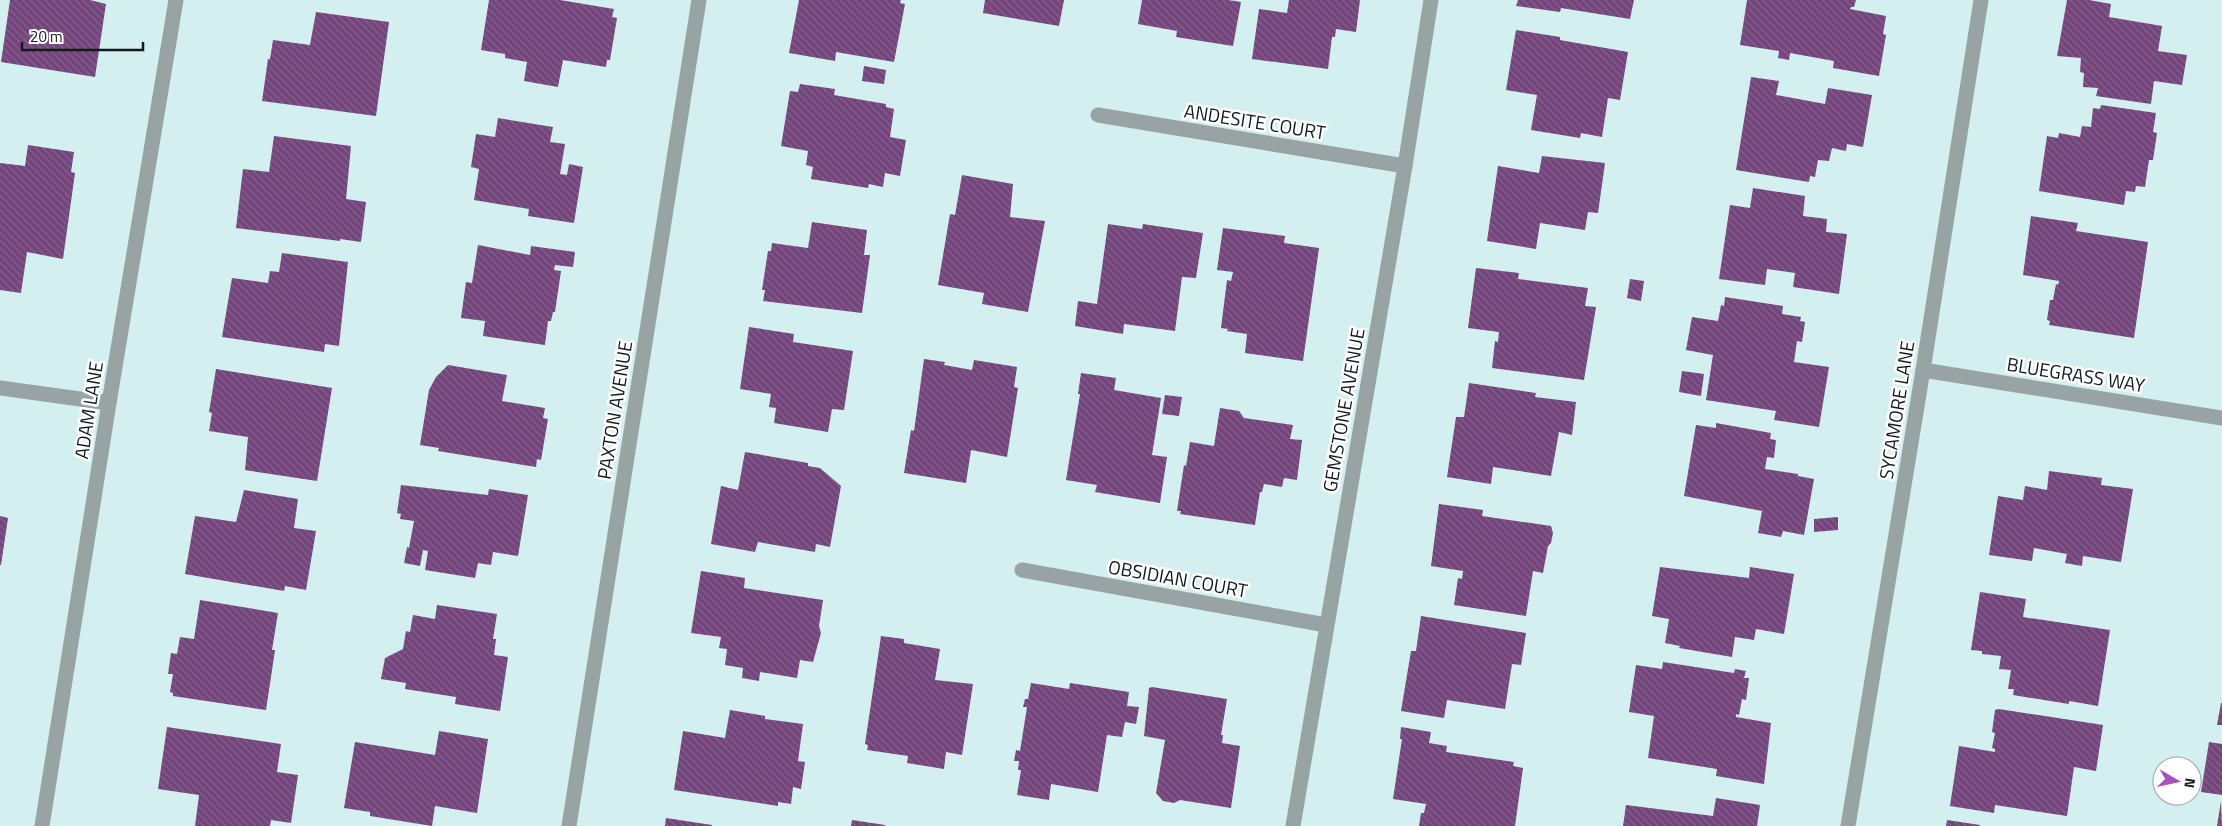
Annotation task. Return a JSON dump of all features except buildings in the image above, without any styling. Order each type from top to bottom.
[{"type":"street","name":"ADAM LANE","points":[[42,826],[109,403],[176,0]]},
{"type":"street","name":"PAXTON AVENUE","points":[[569,826],[699,0]]},
{"type":"street","name":"GEMSTONE AVENUE","points":[[1293,826],[1405,166],[1431,0]]},
{"type":"street","name":"SYCAMORE LANE","points":[[1848,826],[1923,370],[1981,0]]},
{"type":"street","name":"ANDESITE COURT","points":[[1098,115],[1405,166]]},
{"type":"street","name":"BLUEGRASS WAY","points":[[1923,370],[2222,418]]},
{"type":"street","points":[[0,388],[109,403]]},
{"type":"street","name":"OBSIDIAN COURT","points":[[1022,570],[1326,625]]}]
